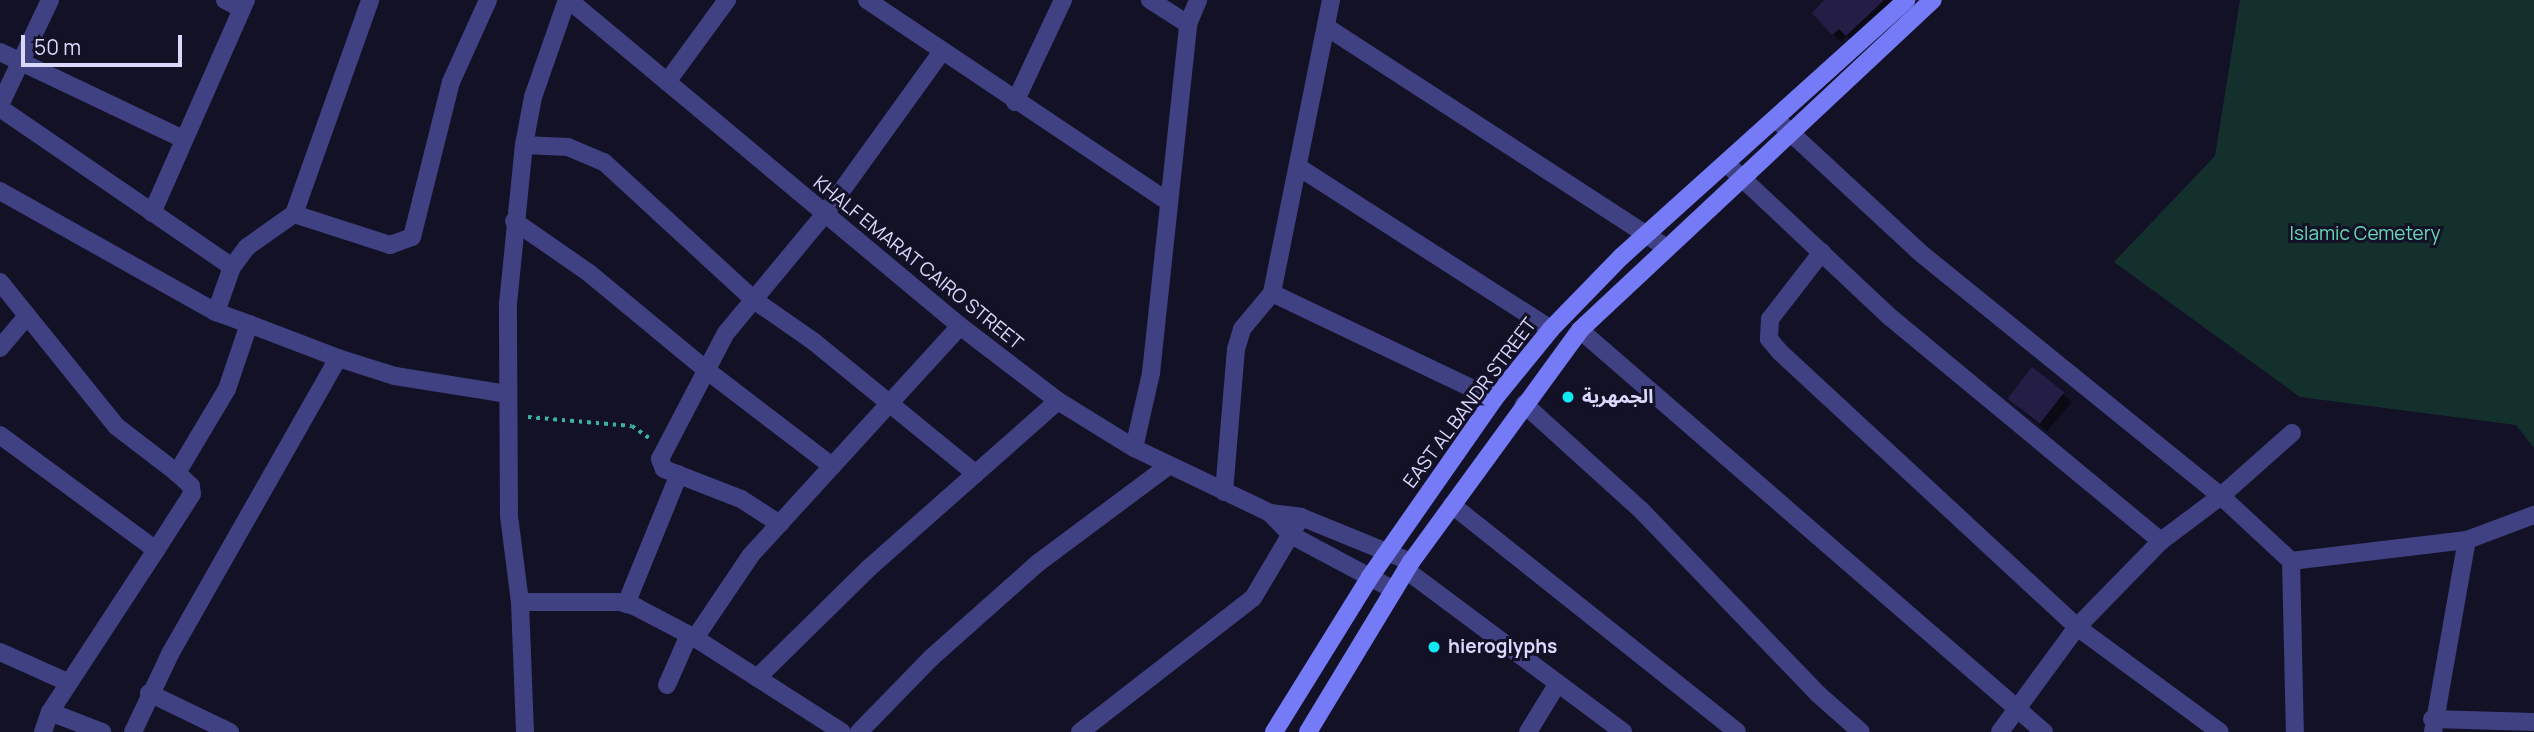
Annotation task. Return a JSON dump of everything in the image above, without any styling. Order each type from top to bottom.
[{"type":"main road","name":"EAST AL BANDR STREET","points":[[1273,732],[1387,552],[1494,399],[1551,329],[1646,234],[1777,120],[1906,0]]},
{"type":"main road","points":[[1308,732],[1409,566],[1580,330],[1744,180],[1933,0]]},
{"type":"street","points":[[50,0],[0,106],[232,267]]},
{"type":"street","points":[[152,214],[244,5],[225,0]]},
{"type":"street","points":[[216,312],[232,267],[256,238],[293,214],[370,0]]},
{"type":"street","points":[[293,214],[390,245],[412,237],[451,82],[488,0]]},
{"type":"street","points":[[525,732],[520,601],[509,516],[507,394],[514,221],[533,97],[568,0]]},
{"type":"street","name":"KHALF EMARAT CAIRO STREET","points":[[568,0],[824,215],[960,326],[1058,401],[1134,448],[1224,492],[1270,513],[1301,517],[1387,552],[1409,566],[1623,732]]},
{"type":"street","points":[[667,82],[727,0]]},
{"type":"street","points":[[867,0],[940,53],[1169,202]]},
{"type":"street","points":[[1015,102],[1063,0]]},
{"type":"street","points":[[1150,0],[1188,24]]},
{"type":"street","points":[[1134,448],[1151,373],[1188,24],[1198,0]]},
{"type":"street","points":[[1224,492],[1236,349],[1242,329],[1272,293],[1300,168],[1328,28],[1331,0]]},
{"type":"street","points":[[1328,28],[1667,248]]},
{"type":"street","points":[[0,52],[183,139]]},
{"type":"street","points":[[780,524],[741,499],[660,464],[665,449],[726,333],[824,215],[940,53]]},
{"type":"street","points":[[1777,120],[1923,255],[2221,496],[2291,561],[2295,732]]},
{"type":"street","points":[[524,145],[568,147],[604,162],[754,300],[813,341],[976,474]]},
{"type":"street","points":[[1727,164],[1890,317],[2161,541]]},
{"type":"street","points":[[1300,168],[1551,329]]},
{"type":"street","points":[[0,191],[216,312],[338,358],[417,381],[507,394]]},
{"type":"street","points":[[514,221],[589,273],[705,369],[832,466]]},
{"type":"street","points":[[1822,252],[1778,306],[1766,329],[1769,340],[1859,429],[2077,626],[2220,732]]},
{"type":"street","points":[[0,282],[116,426],[177,473],[191,486],[192,494],[67,681],[50,712],[43,732]]},
{"type":"street","points":[[1272,293],[1494,399]]},
{"type":"street","points":[[0,348],[27,316]]},
{"type":"street","points":[[177,473],[227,390],[249,324]]},
{"type":"street","points":[[667,685],[692,637],[751,555],[886,403],[960,326]]},
{"type":"street","points":[[1580,330],[2015,711],[2043,732]]},
{"type":"street","points":[[133,732],[149,693],[338,358]]},
{"type":"street","points":[[757,678],[869,568],[1058,401]]},
{"type":"street","points":[[1524,404],[1641,510],[1818,694],[1861,732]]},
{"type":"street","points":[[2000,732],[2077,626],[2161,541],[2221,496],[2292,433]]},
{"type":"street","points":[[0,435],[156,550]]},
{"type":"street","points":[[859,732],[931,658],[1038,563],[1168,466]]},
{"type":"street","points":[[626,604],[679,474]]},
{"type":"street","points":[[1451,506],[1737,732]]},
{"type":"street","name":"KHALF EMARAT CAIRO STREET","points":[[1270,513],[1291,535],[1394,590]]},
{"type":"street","points":[[2291,561],[2467,540],[2534,515]]},
{"type":"street","points":[[1080,732],[1253,598],[1301,517]]},
{"type":"street","points":[[2467,540],[2457,614],[2432,726],[2534,722]]},
{"type":"street","points":[[520,601],[626,604],[692,637],[757,678],[817,725],[842,732]]},
{"type":"street","points":[[0,652],[67,681]]},
{"type":"street","points":[[1528,732],[1558,683]]},
{"type":"street","points":[[149,693],[230,732]]},
{"type":"street","points":[[50,712],[102,732]]},
{"type":"path","points":[[507,414],[632,426],[665,449]]},
{"type":"green space","name":"Islamic Cemetery","points":[[2240,0],[2534,0],[2534,448],[2516,425],[2300,397],[2114,262],[2215,156]]},
{"type":"building","points":[[1824,0],[1884,0],[1846,36],[1839,29],[1832,35],[1812,13]]},
{"type":"building","points":[[2032,367],[2064,392],[2040,424],[2007,399]]},
{"type":"place","name":"الجمهرية","points":[[1568,397]]},
{"type":"place","name":"hieroglyphs","points":[[1434,647]]}]
